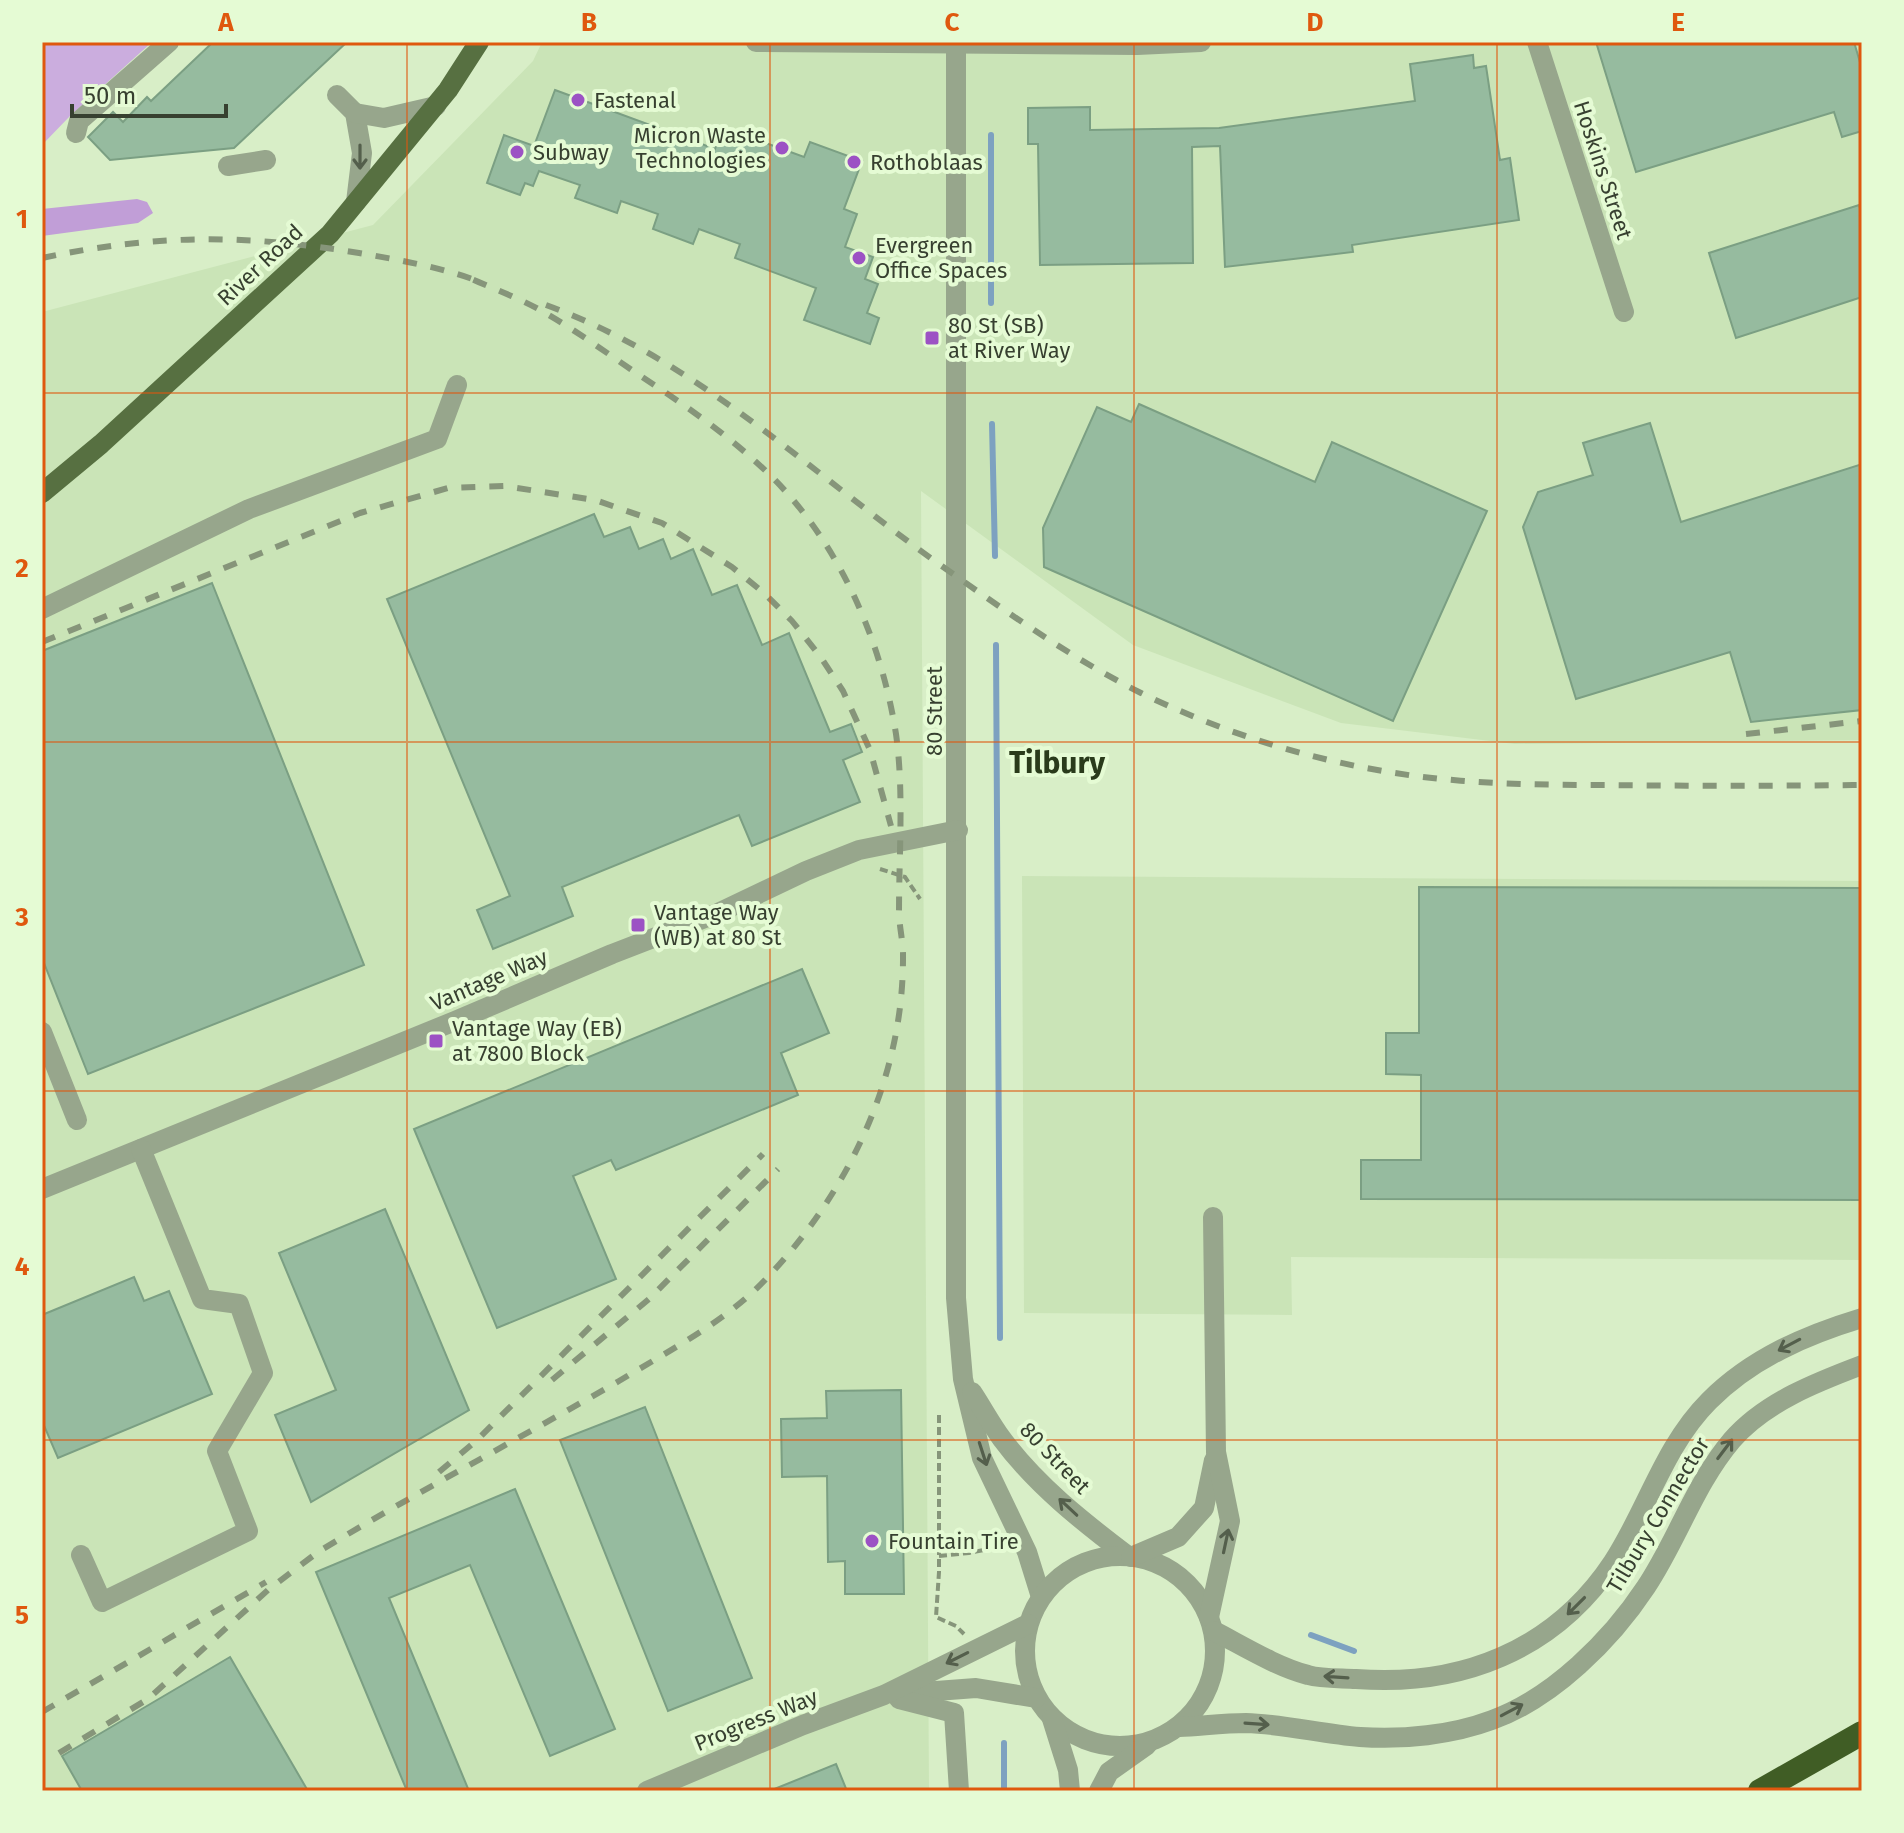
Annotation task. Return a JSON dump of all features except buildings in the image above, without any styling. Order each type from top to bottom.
[{"type":"highway","points":[[1760,1791],[1862,1733]]},
{"type":"highway","points":[[1769,1791],[1862,1746]]},
{"type":"main road","points":[[474,51],[497,42]]},
{"type":"main road","name":"River Road","points":[[42,493],[101,444],[330,234],[436,106],[474,51]]},
{"type":"street","points":[[76,133],[79,121],[169,42]]},
{"type":"street","points":[[756,42],[1166,45],[1201,42]]},
{"type":"street","name":"Hoskins Street","points":[[1537,42],[1624,312]]},
{"type":"street","name":"80 Street","points":[[956,43],[956,1298],[963,1379],[982,1458],[1027,1552],[1041,1597]]},
{"type":"street","points":[[337,95],[355,113],[362,153],[356,202]]},
{"type":"street","points":[[355,113],[384,118],[436,106]]},
{"type":"street","points":[[228,166],[266,160]]},
{"type":"street","points":[[42,609],[249,509],[437,439],[457,385]]},
{"type":"street","name":"Vantage Way","points":[[42,1189],[718,913],[846,856],[893,842],[958,830]]},
{"type":"street","points":[[42,1032],[77,1120]]},
{"type":"street","points":[[81,1555],[102,1602],[248,1531],[217,1451],[263,1373],[239,1304],[202,1299],[141,1149]]},
{"type":"street","points":[[1213,1217],[1216,1452],[1230,1521],[1211,1624],[1216,1661],[1211,1682],[1200,1705],[1179,1727],[1148,1743],[1118,1747],[1090,1742],[1063,1729],[1036,1698],[1027,1673],[1024,1648],[1028,1624],[1041,1597],[1060,1577],[1079,1565],[1102,1558],[1130,1556],[1178,1537],[1204,1508],[1216,1452]]},
{"type":"street","name":"Tilbury Connector","points":[[1211,1624],[1308,1675],[1368,1680],[1426,1679],[1479,1667],[1533,1642],[1578,1606],[1613,1561],[1670,1453],[1708,1402],[1751,1366],[1810,1334],[1862,1318]]},
{"type":"street","name":"Tilbury Connector","points":[[1179,1727],[1246,1723],[1362,1737],[1431,1735],[1493,1720],[1552,1688],[1607,1639],[1647,1586],[1703,1479],[1734,1438],[1776,1404],[1862,1365]]},
{"type":"street","name":"80 Street","points":[[963,1379],[1002,1439],[1035,1477],[1079,1518],[1130,1556]]},
{"type":"street","points":[[1130,1556],[1175,1573],[1191,1587],[1211,1624]]},
{"type":"street","name":"Progress Way","points":[[647,1791],[803,1725],[884,1695],[1028,1624]]},
{"type":"street","name":"Progress Way","points":[[884,1695],[976,1688],[1036,1698]]},
{"type":"street","points":[[884,1695],[954,1713],[959,1791]]},
{"type":"street","points":[[1052,1719],[1068,1770],[1070,1791]]},
{"type":"street","points":[[1099,1791],[1109,1772],[1156,1739]]},
{"type":"path","points":[[880,869],[905,877],[920,899]]},
{"type":"path","points":[[939,1415],[936,1617],[956,1626],[968,1639]]},
{"type":"path","points":[[939,1556],[1005,1545]]},
{"type":"shaded area","points":[[42,42],[152,42],[42,145]]},
{"type":"shaded area","points":[[542,42],[1862,42],[1862,740],[1515,744],[1341,723],[1133,645],[921,491],[929,1791],[42,1791],[42,312],[373,225],[533,61]]},
{"type":"shaded area","points":[[137,199],[147,202],[153,213],[138,223],[42,236],[42,209]]},
{"type":"shaded area","points":[[1022,876],[1862,881],[1862,1260],[1291,1257],[1292,1315],[1024,1313]]},
{"type":"waterway","points":[[991,135],[991,303]]},
{"type":"waterway","points":[[992,424],[995,556]]},
{"type":"waterway","points":[[996,645],[1000,1338]]},
{"type":"waterway","points":[[1311,1635],[1354,1651]]},
{"type":"waterway","points":[[1004,1743],[1004,1791]]},
{"type":"railway","points":[[42,258],[123,244],[162,241],[277,242],[404,261],[478,281]]},
{"type":"railway","points":[[59,1753],[148,1699],[268,1590],[318,1552],[619,1381],[695,1335],[749,1296],[794,1247],[821,1211],[845,1172],[882,1089],[894,1045],[901,1000],[900,778],[889,698],[868,628],[853,594],[817,531],[795,502],[739,447],[688,408],[559,321],[467,277]]},
{"type":"railway","points":[[546,305],[601,328],[703,387],[939,564],[1063,648],[1141,693],[1229,730],[1290,750],[1352,765],[1467,781],[1579,785],[1862,785]]},
{"type":"railway","points":[[42,642],[360,513],[448,488],[504,486],[595,500],[662,523],[732,567],[792,621],[843,691],[870,750],[891,826]]},
{"type":"railway","points":[[1746,734],[1862,721]]},
{"type":"railway","points":[[439,1472],[477,1440],[763,1154]]},
{"type":"railway","points":[[552,1380],[649,1299],[778,1169]]},
{"type":"railway","points":[[42,1712],[266,1582]]},
{"type":"place","name":"Fastenal","points":[[578,100]]},
{"type":"place","name":"Micron Waste Technologies","points":[[782,148]]},
{"type":"place","name":"Subway","points":[[517,152]]},
{"type":"place","name":"Rothoblaas","points":[[854,162]]},
{"type":"place","name":"Evergreen Office Spaces","points":[[859,258]]},
{"type":"place","name":"80 St (SB) at River Way","points":[[932,338]]},
{"type":"place","name":"Vantage Way (WB) at 80 St","points":[[638,925]]},
{"type":"place","name":"Vantage Way (EB) at 7800 Block","points":[[436,1041]]},
{"type":"place","name":"Fountain Tire","points":[[872,1541]]},
{"type":"district","name":"Tilbury","points":[[1057,763]]}]
